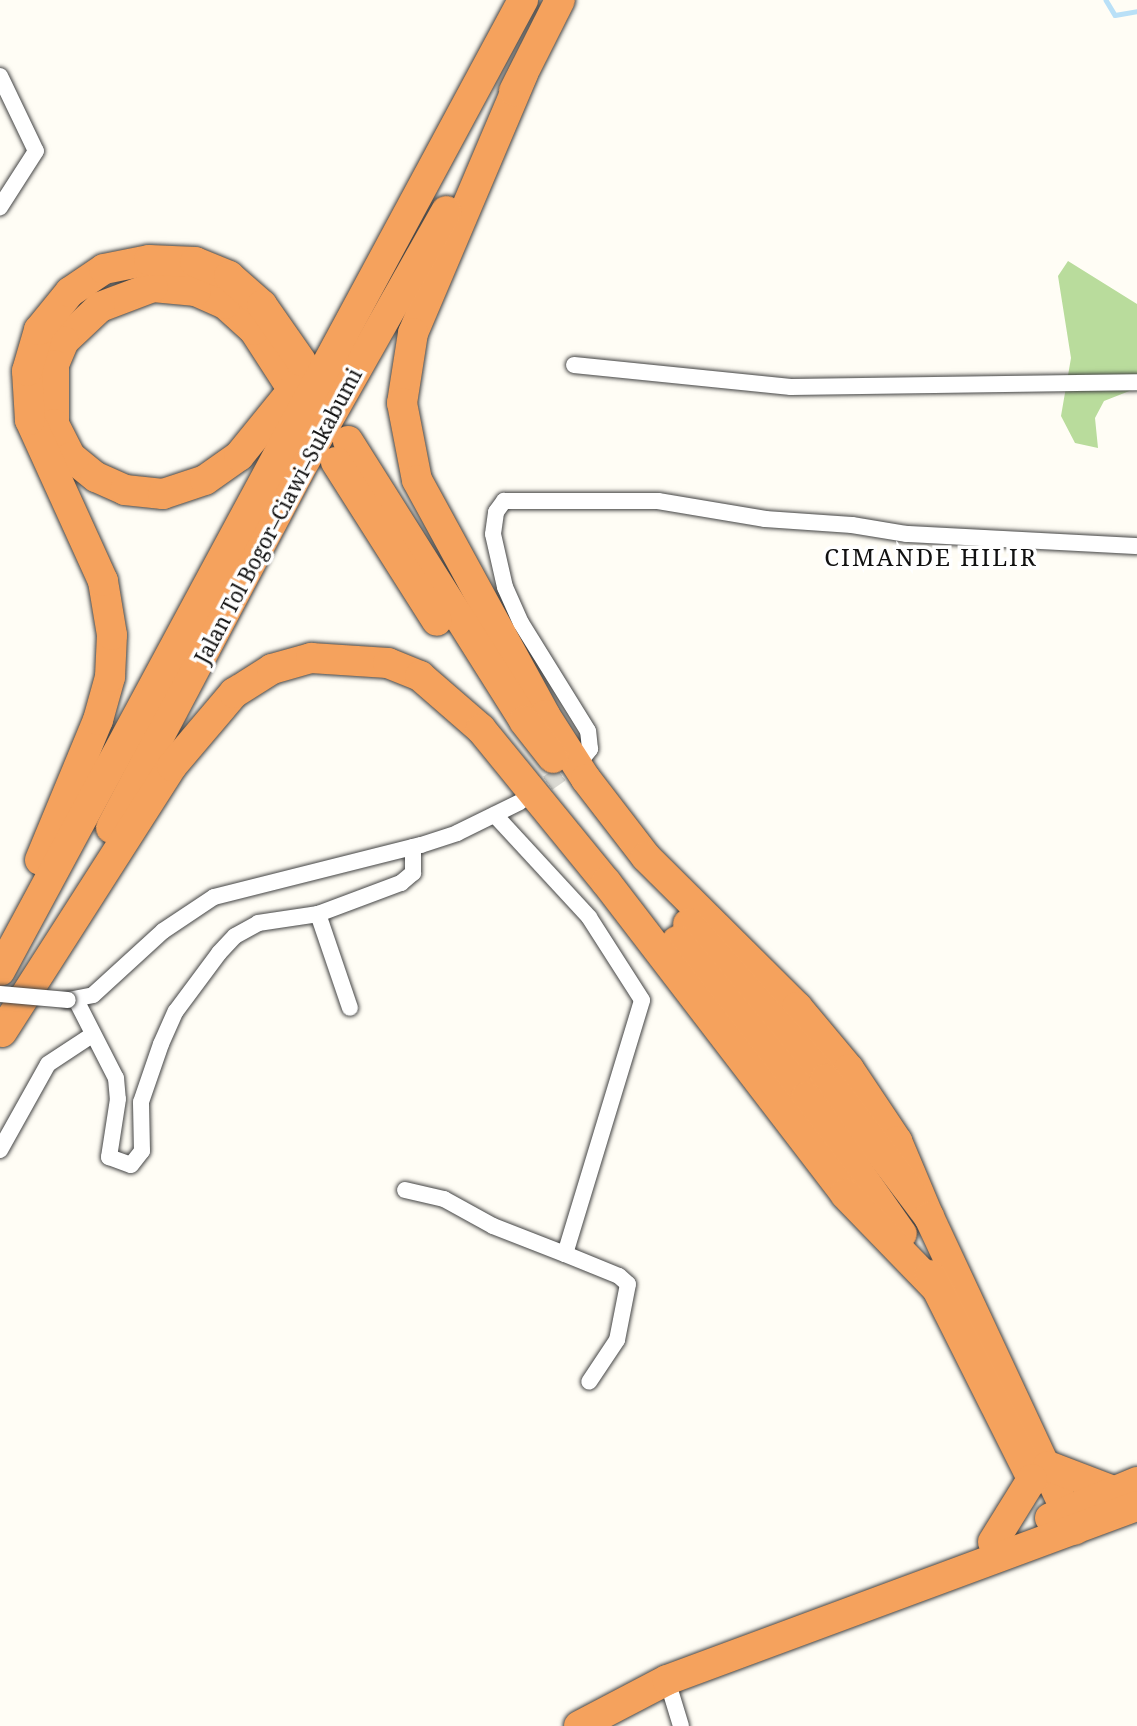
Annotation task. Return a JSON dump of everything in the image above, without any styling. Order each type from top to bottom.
[{"type":"highway","name":"Jalan Tol Bogor–Ciawi–Sukabumi","points":[[0,971],[523,0]]},
{"type":"highway","name":"Jalan Tol Bogor–Ciawi–Sukabumi","points":[[1,1034],[298,472],[523,74],[560,0]]},
{"type":"highway","points":[[523,74],[412,334],[402,403],[417,480],[545,715],[586,779],[646,857],[797,1007],[849,1069],[897,1142],[1062,1524]]},
{"type":"highway","points":[[0,954],[76,775],[110,677],[112,635],[103,582],[30,421],[27,371],[39,330],[70,292],[104,269],[149,260],[195,262],[229,276],[262,305],[294,371],[225,304],[196,291],[153,287],[100,307],[64,341],[54,365],[54,424],[71,457],[96,477],[125,491],[163,494],[205,480],[239,456],[266,426],[364,294]]},
{"type":"highway","points":[[929,1217],[825,1079],[633,862],[524,722],[342,451],[507,731],[806,1097],[941,1293],[1040,1472],[1129,1493]]},
{"type":"highway","points":[[1,1034],[172,766],[234,692],[272,669],[311,658],[388,663],[421,676],[481,729],[606,882],[845,1194],[941,1293]]},
{"type":"highway","points":[[993,1542],[1040,1472]]},
{"type":"highway","points":[[579,1726],[667,1680],[858,1609],[900,1597],[1129,1493]]},
{"type":"highway","points":[[858,1609],[909,1573],[993,1542],[1062,1524]]},
{"type":"street","points":[[0,76],[36,151],[0,207]]},
{"type":"street","points":[[574,365],[791,387],[1137,382]]},
{"type":"street","points":[[582,759],[590,748],[588,731],[521,624],[505,587],[494,534],[496,512],[504,501],[658,501],[765,519],[838,523],[907,534],[1137,546]]},
{"type":"street","points":[[0,994],[72,1000],[93,995],[163,930],[214,897],[413,847],[495,815],[520,802]]},
{"type":"street","points":[[495,815],[589,917],[642,1000],[565,1254]]},
{"type":"street","points":[[72,1000],[110,1065],[118,1089],[107,1152],[113,1162],[131,1165],[142,1151],[143,1092],[176,1011],[198,979],[246,928],[318,914],[409,879],[415,867],[413,847]]},
{"type":"street","points":[[318,914],[351,1008]]},
{"type":"street","points":[[0,1150],[48,1064],[92,1035]]},
{"type":"street","points":[[405,1191],[443,1199],[492,1226],[619,1276],[628,1284],[617,1340],[589,1382]]},
{"type":"street","points":[[667,1680],[681,1726]]},
{"type":"green space","points":[[1068,261],[1137,304],[1137,388],[1104,401],[1095,418],[1098,448],[1075,443],[1061,416],[1071,358],[1058,276]]},
{"type":"waterway","points":[[1106,0],[1115,15],[1137,11]]},
{"type":"tunnel","points":[[528,797],[581,760]]},
{"type":"district","name":"CIMANDE HILIR","points":[[931,557]]}]
